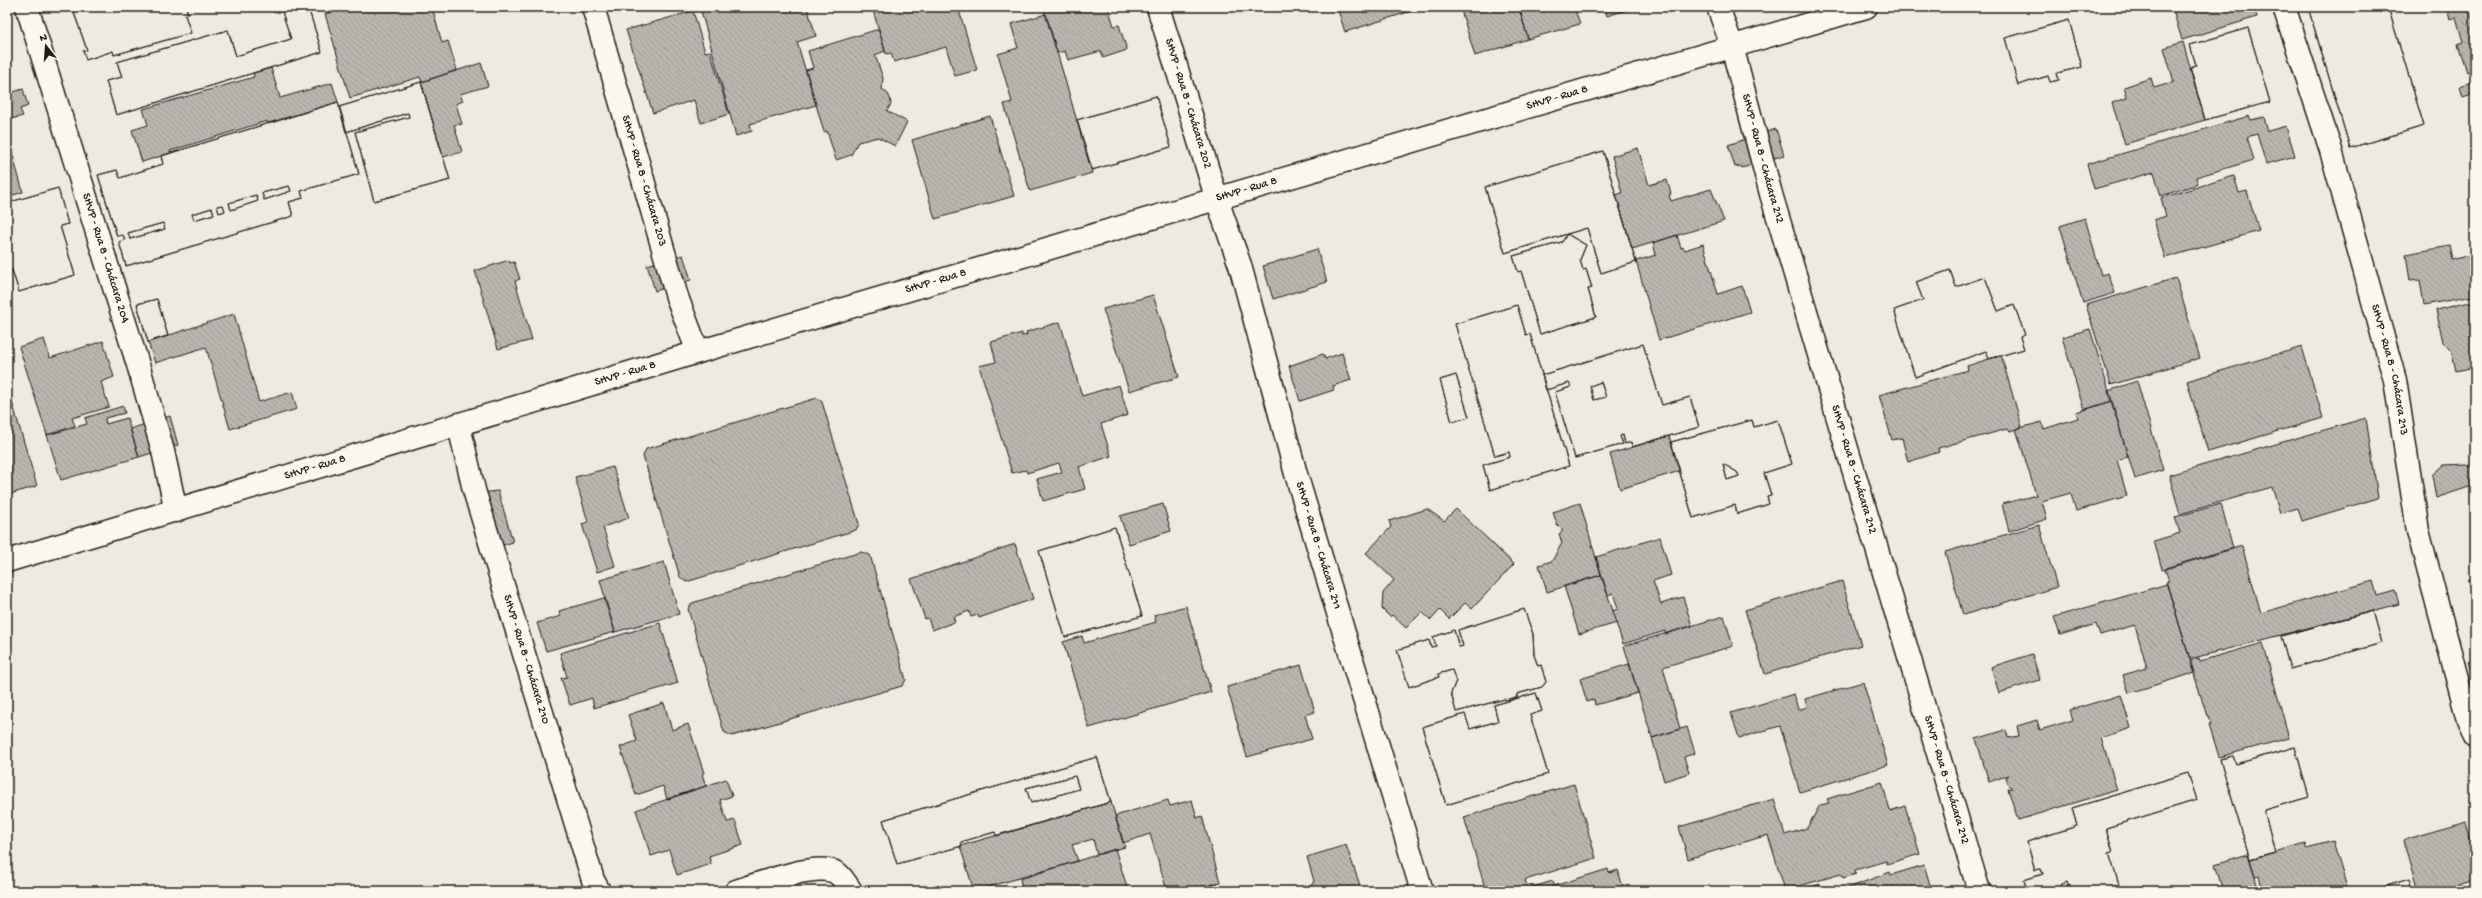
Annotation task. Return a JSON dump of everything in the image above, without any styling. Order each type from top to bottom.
[{"type":"street","name":"SHVP - Rua 8 - Chácara 204","points":[[27,7],[139,368],[163,451],[176,511]]},
{"type":"street","name":"SHVP - Rua 8 - Chácara 203","points":[[593,7],[677,297],[698,352]]},
{"type":"street","name":"SHVP - Rua 8 - Chácara 202","points":[[1158,7],[1217,200]]},
{"type":"street","name":"SHVP - Rua 8 - Chácara 212","points":[[1718,7],[1732,46],[1770,194],[1979,891]]},
{"type":"street","name":"SHVP - Rua 8","points":[[7,561],[459,426],[698,352],[1217,200],[1866,7]]},
{"type":"street","name":"SHVP - Rua 8 - Chácara 213","points":[[2284,7],[2330,147],[2395,380],[2418,532],[2468,720],[2475,737]]},
{"type":"street","name":"SHVP - Rua 8 - Chácara 211","points":[[1217,200],[1240,265],[1296,474],[1422,891]]},
{"type":"street","name":"SHVP - Rua 8 - Chácara 210","points":[[459,426],[474,490],[591,875],[599,891]]},
{"type":"street","points":[[736,891],[771,879],[817,870],[833,871],[842,878],[851,891]]},
{"type":"building","points":[[72,7],[186,7],[188,14],[185,15],[191,33],[114,55],[113,51],[86,60],[83,51],[87,50]]},
{"type":"building","points":[[72,7],[186,7],[188,14],[185,15],[191,33],[114,55],[113,51],[86,60],[83,51],[87,50]]},
{"type":"building","points":[[271,7],[286,7],[273,12]]},
{"type":"building","points":[[271,7],[286,7],[273,12]]},
{"type":"building","points":[[286,7],[308,7],[322,52],[116,115],[106,81],[122,77],[117,62],[228,30],[236,56],[291,39],[281,9]]},
{"type":"building","points":[[286,7],[308,7],[322,52],[116,115],[106,81],[122,77],[117,62],[228,30],[236,56],[291,39],[281,9]]},
{"type":"building","points":[[348,7],[432,7],[442,43],[448,41],[457,70],[422,82],[420,77],[350,98],[325,14]]},
{"type":"building","points":[[713,7],[807,7],[816,36],[797,42],[816,105],[750,124],[752,131],[736,136],[701,11]]},
{"type":"building","points":[[872,7],[958,7],[977,70],[955,76],[946,47],[894,62],[891,53],[886,54]]},
{"type":"building","points":[[1043,7],[1108,7],[1114,26],[1119,25],[1127,50],[1103,58],[1101,51],[1068,60],[1065,51],[1057,53]]},
{"type":"building","points":[[1337,7],[1424,7],[1345,32]]},
{"type":"building","points":[[1460,7],[1519,7],[1528,39],[1475,56]]},
{"type":"building","points":[[1519,7],[1574,7],[1580,24],[1528,39]]},
{"type":"building","points":[[1605,7],[1637,7],[1607,16]]},
{"type":"building","points":[[2172,7],[2254,7],[2257,17],[2182,40]]},
{"type":"building","points":[[2308,7],[2335,7],[2335,10],[2346,7],[2388,7],[2424,126],[2350,148]]},
{"type":"building","points":[[2308,7],[2335,7],[2335,10],[2346,7],[2388,7],[2424,126],[2350,148]]},
{"type":"building","points":[[2446,7],[2475,7],[2475,80],[2472,71],[2467,72],[2458,44],[2463,42],[2456,17],[2450,19]]},
{"type":"building","points":[[693,11],[705,52],[710,51],[729,114],[701,123],[694,100],[653,113],[626,30]]},
{"type":"building","points":[[1046,14],[1092,173],[1030,191],[1004,104],[1012,102],[998,54],[1018,48],[1011,24]]},
{"type":"building","points":[[2069,20],[2082,67],[2057,73],[2059,80],[2050,82],[2048,76],[2018,85],[2005,38]]},
{"type":"building","points":[[2069,20],[2082,67],[2057,73],[2059,80],[2050,82],[2048,76],[2018,85],[2005,38]]},
{"type":"building","points":[[2248,28],[2270,102],[2205,120],[2190,69],[2196,65],[2190,45]]},
{"type":"building","points":[[2248,28],[2270,102],[2205,120],[2190,69],[2196,65],[2190,45]]},
{"type":"building","points":[[879,29],[885,51],[875,55],[883,78],[882,89],[890,98],[891,104],[887,111],[907,122],[895,146],[878,137],[858,142],[851,155],[836,160],[827,131],[824,132],[806,70],[813,68],[808,51]]},
{"type":"building","points":[[2183,42],[2205,120],[2125,144],[2112,103],[2127,98],[2124,87],[2151,78],[2154,88],[2174,82],[2164,48]]},
{"type":"building","points":[[481,63],[488,86],[460,94],[463,101],[456,104],[462,124],[454,125],[462,152],[443,157],[421,82]]},
{"type":"building","points":[[271,68],[280,98],[332,83],[338,102],[268,124],[267,121],[170,151],[171,153],[142,162],[132,130],[148,125],[143,109],[254,77],[253,73]]},
{"type":"building","points":[[2475,81],[2475,93],[2463,97],[2460,86]]},
{"type":"building","points":[[421,82],[450,180],[374,201],[355,132],[409,117],[408,113],[346,132],[339,107]]},
{"type":"building","points":[[421,82],[450,180],[374,201],[355,132],[409,117],[408,113],[346,132],[339,107]]},
{"type":"building","points":[[23,89],[28,106],[20,109],[23,116],[7,120],[7,94]]},
{"type":"building","points":[[1156,96],[1171,147],[1092,170],[1077,120]]},
{"type":"building","points":[[1156,96],[1171,147],[1092,170],[1077,120]]},
{"type":"building","points":[[338,102],[359,174],[301,191],[303,198],[289,202],[293,216],[126,266],[119,242],[125,240],[123,235],[117,236],[98,175],[117,170],[120,178],[163,164],[161,156]],"holes":[[[289,186],[291,191],[264,200],[262,193]],[[256,195],[258,201],[231,210],[229,203]],[[223,205],[225,211],[219,213],[217,206]],[[212,208],[214,214],[194,220],[192,214]],[[163,223],[165,229],[130,239],[128,233]]]},
{"type":"building","points":[[338,102],[359,174],[301,191],[303,198],[289,202],[293,216],[126,266],[119,242],[125,240],[123,235],[117,236],[98,175],[117,170],[120,178],[163,164],[161,156]],"holes":[[[289,186],[291,191],[264,200],[262,193]],[[256,195],[258,201],[231,210],[229,203]],[[223,205],[225,211],[219,213],[217,206]],[[212,208],[214,214],[194,220],[192,214]],[[163,223],[165,229],[130,239],[128,233]]]},
{"type":"building","points":[[990,116],[1014,196],[935,219],[912,140]]},
{"type":"building","points":[[2249,116],[2251,120],[2264,117],[2268,131],[2286,126],[2295,156],[2266,164],[2257,134],[2247,137],[2254,160],[2196,177],[2198,184],[2161,196],[2154,172],[2094,189],[2087,164]]},
{"type":"building","points":[[1776,129],[1784,155],[1742,168],[1741,166],[1735,167],[1728,145]]},
{"type":"building","points":[[1638,148],[1649,185],[1667,180],[1671,194],[1669,195],[1671,201],[1711,189],[1724,221],[1632,249],[1616,195],[1622,193],[1612,156]]},
{"type":"building","points":[[11,149],[23,192],[7,197],[7,150]]},
{"type":"building","points":[[1603,151],[1636,262],[1601,273],[1587,228],[1505,253],[1485,187]]},
{"type":"building","points":[[1603,151],[1636,262],[1601,273],[1587,228],[1505,253],[1485,187]]},
{"type":"building","points":[[2234,176],[2239,193],[2247,191],[2259,231],[2165,258],[2154,220],[2166,216],[2161,198]]},
{"type":"building","points":[[58,188],[68,224],[60,226],[75,275],[19,292],[12,270],[7,271],[7,203]]},
{"type":"building","points":[[58,188],[68,224],[60,226],[75,275],[19,292],[12,270],[7,271],[7,203]]},
{"type":"building","points":[[2085,218],[2101,275],[2108,273],[2115,293],[2083,303],[2060,226]]},
{"type":"building","points":[[1567,234],[1586,245],[1580,260],[1583,270],[1586,269],[1592,288],[1588,289],[1596,317],[1540,334],[1521,271],[1518,272],[1513,256],[1562,242]]},
{"type":"building","points":[[1567,234],[1586,245],[1580,260],[1583,270],[1586,269],[1592,288],[1588,289],[1596,317],[1540,334],[1521,271],[1518,272],[1513,256],[1562,242]]},
{"type":"building","points":[[1677,235],[1681,248],[1683,247],[1685,250],[1703,244],[1718,294],[1742,286],[1750,312],[1659,340],[1636,261],[1656,255],[1653,243]]},
{"type":"building","points":[[2450,246],[2453,260],[2475,253],[2475,301],[2473,296],[2424,305],[2420,280],[2410,281],[2406,254]]},
{"type":"building","points":[[1317,249],[1327,282],[1273,299],[1263,266]]},
{"type":"building","points":[[683,255],[691,280],[655,291],[647,265]]},
{"type":"building","points":[[509,260],[510,263],[514,262],[520,279],[515,281],[532,340],[498,349],[475,271]]},
{"type":"building","points":[[1950,270],[1956,287],[1985,277],[1998,311],[2014,305],[2025,335],[2020,337],[2024,349],[1989,359],[1986,351],[1915,377],[1894,310],[1923,300],[1916,282]]},
{"type":"building","points":[[1950,270],[1956,287],[1985,277],[1998,311],[2014,305],[2025,335],[2020,337],[2024,349],[1989,359],[1986,351],[1915,377],[1894,310],[1923,300],[1916,282]]},
{"type":"building","points":[[2176,278],[2200,358],[2111,385],[2086,305]]},
{"type":"building","points":[[1153,295],[1179,377],[1129,391],[1103,309]]},
{"type":"building","points":[[157,299],[168,336],[148,342],[137,304]]},
{"type":"building","points":[[157,299],[168,336],[148,342],[137,304]]},
{"type":"building","points":[[2475,301],[2475,367],[2456,371],[2452,352],[2443,342],[2436,310]]},
{"type":"building","points":[[1517,305],[1526,335],[1530,334],[1569,466],[1490,490],[1483,465],[1510,457],[1509,452],[1495,456],[1455,324]]},
{"type":"building","points":[[1517,305],[1526,335],[1530,334],[1569,466],[1490,490],[1483,465],[1510,457],[1509,452],[1495,456],[1455,324]]},
{"type":"building","points":[[234,314],[259,402],[292,392],[297,409],[230,429],[206,347],[155,363],[148,342]]},
{"type":"building","points":[[1060,322],[1082,396],[1119,385],[1128,415],[1101,424],[1111,456],[1079,467],[1085,489],[1043,501],[1037,479],[1062,472],[1059,463],[1027,473],[1026,470],[1012,473],[979,366],[996,362],[991,342],[1022,333],[1022,336],[1027,335],[1026,332]]},
{"type":"building","points":[[2090,329],[2112,401],[2084,410],[2062,337]]},
{"type":"building","points":[[44,339],[50,358],[103,341],[114,377],[101,382],[109,407],[72,418],[75,426],[47,435],[19,347]]},
{"type":"building","points":[[1643,344],[1662,405],[1690,397],[1699,427],[1632,447],[1631,442],[1625,444],[1623,435],[1620,436],[1623,444],[1575,458],[1555,392],[1571,387],[1569,383],[1546,390],[1542,375]],"holes":[[[1601,382],[1606,397],[1594,400],[1590,386]]]},
{"type":"building","points":[[1643,344],[1662,405],[1690,397],[1699,427],[1632,447],[1631,442],[1625,444],[1623,435],[1620,436],[1623,444],[1575,458],[1555,392],[1571,387],[1569,383],[1546,390],[1542,375]],"holes":[[[1601,382],[1606,397],[1594,400],[1590,386]]]},
{"type":"building","points":[[2302,347],[2323,418],[2208,452],[2187,381]]},
{"type":"building","points":[[1342,353],[1351,380],[1333,386],[1334,390],[1300,401],[1289,366],[1323,354],[1325,359]]},
{"type":"building","points":[[2001,355],[2022,427],[2010,431],[2007,429],[1938,448],[1939,452],[1908,462],[1902,438],[1892,440],[1879,395],[1968,370],[1967,366]]},
{"type":"building","points":[[1456,375],[1469,417],[1452,422],[1440,380]]},
{"type":"building","points":[[1456,375],[1469,417],[1452,422],[1440,380]]},
{"type":"building","points":[[2137,381],[2163,470],[2135,479],[2108,391]]},
{"type":"building","points":[[7,385],[37,486],[7,495]]},
{"type":"building","points":[[817,398],[822,402],[859,524],[856,530],[686,582],[680,577],[643,456],[646,449]]},
{"type":"building","points":[[2112,401],[2128,457],[2117,460],[2127,496],[2076,511],[2071,493],[2042,501],[2047,519],[2009,531],[2002,504],[2036,495],[2016,429],[2042,422],[2044,429],[2078,418],[2076,412]]},
{"type":"building","points":[[123,406],[125,413],[105,418],[106,424],[127,418],[139,457],[61,480],[47,435],[87,424],[85,418]]},
{"type":"building","points":[[170,416],[178,445],[139,457],[130,429]]},
{"type":"building","points":[[2366,418],[2378,498],[2302,521],[2298,508],[2280,513],[2272,487],[2180,514],[2169,475]]},
{"type":"building","points":[[1752,420],[1754,427],[1778,420],[1792,464],[1764,473],[1771,495],[1767,496],[1769,504],[1737,514],[1735,505],[1693,518],[1671,442]],"holes":[[[1723,464],[1737,472],[1739,476],[1727,480]]]},
{"type":"building","points":[[1752,420],[1754,427],[1778,420],[1792,464],[1764,473],[1771,495],[1767,496],[1769,504],[1737,514],[1735,505],[1693,518],[1671,442]],"holes":[[[1723,464],[1737,472],[1739,476],[1727,480]]]},
{"type":"building","points":[[1669,436],[1680,471],[1620,489],[1610,454]]},
{"type":"building","points":[[2467,464],[2471,467],[2475,466],[2475,485],[2436,498],[2432,475],[2443,465]]},
{"type":"building","points":[[613,467],[629,518],[603,527],[615,566],[597,572],[582,524],[588,522],[575,477]]},
{"type":"building","points":[[498,491],[513,542],[503,545],[500,544],[484,496],[489,492]]},
{"type":"building","points":[[1580,503],[1601,575],[1547,592],[1539,565],[1552,561],[1562,543],[1559,534],[1563,531],[1557,525],[1553,512]]},
{"type":"building","points":[[1163,504],[1171,531],[1129,544],[1120,516]]},
{"type":"building","points":[[2221,504],[2233,548],[2162,569],[2154,541],[2180,533],[2175,517]]},
{"type":"building","points":[[1427,509],[1444,521],[1456,509],[1514,564],[1472,609],[1465,603],[1449,619],[1440,610],[1431,620],[1422,612],[1406,628],[1392,615],[1390,617],[1382,609],[1383,593],[1394,580],[1366,553],[1391,527],[1389,521]]},
{"type":"building","points":[[2039,525],[2057,587],[1963,615],[1945,552]]},
{"type":"building","points":[[1115,527],[1142,616],[1065,637],[1039,551]]},
{"type":"building","points":[[1115,527],[1142,616],[1065,637],[1039,551]]},
{"type":"building","points":[[1660,537],[1671,575],[1653,581],[1661,604],[1683,597],[1692,626],[1665,634],[1665,631],[1623,644],[1612,611],[1618,609],[1613,593],[1608,595],[1596,557]]},
{"type":"building","points":[[1015,544],[1033,599],[979,618],[978,615],[971,617],[969,611],[953,617],[955,622],[932,630],[928,618],[925,619],[911,579]]},
{"type":"building","points":[[2242,546],[2261,613],[2373,581],[2377,596],[2395,591],[2399,604],[2190,659],[2166,582],[2169,581],[2165,569]]},
{"type":"building","points":[[861,552],[870,555],[906,680],[902,686],[732,736],[724,732],[688,609],[692,603]]},
{"type":"building","points":[[664,562],[679,614],[615,632],[600,580]]},
{"type":"building","points":[[1601,575],[1617,623],[1579,634],[1564,586]]},
{"type":"building","points":[[2475,577],[2475,601],[2468,579]]},
{"type":"building","points":[[1842,581],[1861,645],[1765,674],[1745,610]]},
{"type":"building","points":[[2167,584],[2194,673],[2129,693],[2123,675],[2147,668],[2135,625],[2100,635],[2096,624],[2060,635],[2054,617]]},
{"type":"building","points":[[604,598],[615,632],[546,651],[537,623],[561,616],[559,611]]},
{"type":"building","points":[[1186,606],[1211,692],[1089,728],[1063,642],[1082,636],[1084,643],[1156,622],[1154,615]]},
{"type":"building","points":[[1524,609],[1533,634],[1534,655],[1538,666],[1541,665],[1546,682],[1542,687],[1517,694],[1517,697],[1456,712],[1451,693],[1456,681],[1452,670],[1438,674],[1439,677],[1409,687],[1397,650],[1429,640],[1431,647],[1436,646],[1433,637],[1454,630],[1459,647],[1463,646],[1458,630]]},
{"type":"building","points":[[1524,609],[1533,634],[1534,655],[1538,666],[1541,665],[1546,682],[1542,687],[1517,694],[1517,697],[1456,712],[1451,693],[1456,681],[1452,670],[1438,674],[1439,677],[1409,687],[1397,650],[1429,640],[1431,647],[1436,646],[1433,637],[1454,630],[1459,647],[1463,646],[1458,630]]},
{"type":"building","points":[[2373,611],[2382,643],[2290,669],[2281,636]]},
{"type":"building","points":[[2373,611],[2382,643],[2290,669],[2281,636]]},
{"type":"building","points":[[1724,616],[1733,646],[1663,667],[1680,729],[1652,738],[1624,646]]},
{"type":"building","points":[[660,623],[678,683],[594,708],[592,698],[570,705],[561,678],[567,677],[560,653]]},
{"type":"building","points":[[2263,643],[2289,738],[2219,757],[2209,724],[2211,724],[2209,716],[2207,716],[2190,661],[2199,658],[2200,661]]},
{"type":"building","points":[[2032,654],[2040,680],[1999,693],[1991,667]]},
{"type":"building","points":[[2475,659],[2475,686],[2468,661]]},
{"type":"building","points":[[1629,664],[1638,693],[1595,705],[1594,699],[1587,702],[1580,679]]},
{"type":"building","points":[[1301,665],[1315,712],[1305,715],[1312,739],[1247,757],[1227,687]]},
{"type":"building","points":[[1863,682],[1888,765],[1800,792],[1780,726],[1739,738],[1731,713],[1794,694],[1798,710],[1807,707],[1805,699]]},
{"type":"building","points":[[1536,693],[1542,711],[1530,715],[1548,774],[1446,805],[1422,727],[1465,714],[1470,729],[1498,721],[1494,705]]},
{"type":"building","points":[[1536,693],[1542,711],[1530,715],[1548,774],[1446,805],[1422,727],[1465,714],[1470,729],[1498,721],[1494,705]]},
{"type":"building","points":[[2121,695],[2131,728],[2101,738],[2117,790],[2018,820],[2008,789],[2012,788],[2008,784],[2006,778],[2009,775],[1989,782],[1976,739],[2006,730],[2008,738],[2019,736],[2017,726],[2037,720],[2040,730],[2073,720],[2070,710]]},
{"type":"building","points":[[664,703],[672,730],[688,724],[704,773],[702,774],[706,786],[667,799],[663,786],[636,795],[620,747],[637,741],[628,715]]},
{"type":"building","points":[[1687,727],[1695,753],[1684,757],[1689,773],[1664,781],[1652,738]]},
{"type":"building","points":[[2295,747],[2309,797],[2264,810],[2275,852],[2250,859],[2220,759],[2233,756],[2236,764]]},
{"type":"building","points":[[2295,747],[2309,797],[2264,810],[2275,852],[2250,859],[2220,759],[2233,756],[2236,764]]},
{"type":"building","points":[[1097,757],[1111,802],[996,836],[995,832],[961,842],[962,846],[897,864],[883,820]],"holes":[[[1075,776],[1079,789],[1031,803],[1026,788]]]},
{"type":"building","points":[[1097,757],[1111,802],[996,836],[995,832],[961,842],[962,846],[897,864],[883,820]],"holes":[[[1075,776],[1079,789],[1031,803],[1026,788]]]},
{"type":"building","points":[[2188,773],[2197,800],[2106,828],[2113,852],[2109,853],[2119,885],[2100,891],[2070,891],[2067,882],[2060,885],[2062,891],[2027,891],[2024,880],[2043,874],[2041,869],[2035,870],[2027,842],[2077,826],[2072,808]]},
{"type":"building","points":[[2188,773],[2197,800],[2106,828],[2113,852],[2109,853],[2119,885],[2100,891],[2070,891],[2067,882],[2060,885],[2062,891],[2027,891],[2024,880],[2043,874],[2041,869],[2035,870],[2027,842],[2077,826],[2072,808]]},
{"type":"building","points":[[726,779],[732,796],[720,800],[727,822],[735,820],[743,845],[709,856],[711,864],[677,875],[669,850],[651,856],[636,810]]},
{"type":"building","points":[[1882,782],[1890,811],[1905,806],[1920,854],[1887,864],[1886,861],[1855,870],[1856,874],[1843,878],[1841,874],[1785,890],[1768,835],[1688,859],[1679,827],[1774,799],[1785,835],[1807,828],[1820,805],[1829,803],[1827,799]]},
{"type":"building","points":[[1574,784],[1596,858],[1525,880],[1528,888],[1519,891],[1486,891],[1464,817]]},
{"type":"building","points":[[1168,800],[1170,806],[1192,800],[1197,818],[1202,816],[1220,882],[1189,891],[1156,891],[1166,887],[1150,834],[1123,843],[1115,816]]},
{"type":"building","points":[[1111,802],[1125,847],[1097,855],[1093,839],[1072,845],[1078,861],[974,891],[960,846]]},
{"type":"building","points":[[2466,822],[2475,854],[2475,879],[2458,884],[2459,888],[2448,891],[2418,891],[2403,840]]},
{"type":"building","points":[[2333,841],[2348,891],[2263,891],[2259,876],[2255,877],[2250,859],[2306,843],[2307,848]]},
{"type":"building","points":[[1346,845],[1362,891],[1308,891],[1314,881],[1307,857]]},
{"type":"building","points":[[1115,849],[1128,890],[1023,891],[1020,879]]},
{"type":"building","points":[[2248,854],[2259,891],[2223,891],[2215,864]]},
{"type":"building","points":[[1924,865],[1932,891],[1829,891],[1842,887],[1843,890],[1890,872],[1891,875]]},
{"type":"building","points":[[1608,869],[1609,873],[1618,870],[1624,891],[1519,891],[1553,881],[1554,886]]},
{"type":"building","points":[[2409,879],[2412,891],[2369,891],[2374,890]]},
{"type":"building","points":[[2409,879],[2412,891],[2369,891],[2374,890]]},
{"type":"building","points":[[1217,883],[1219,891],[1189,891]]},
{"type":"building","points":[[1820,884],[1822,891],[1798,891]]}]
